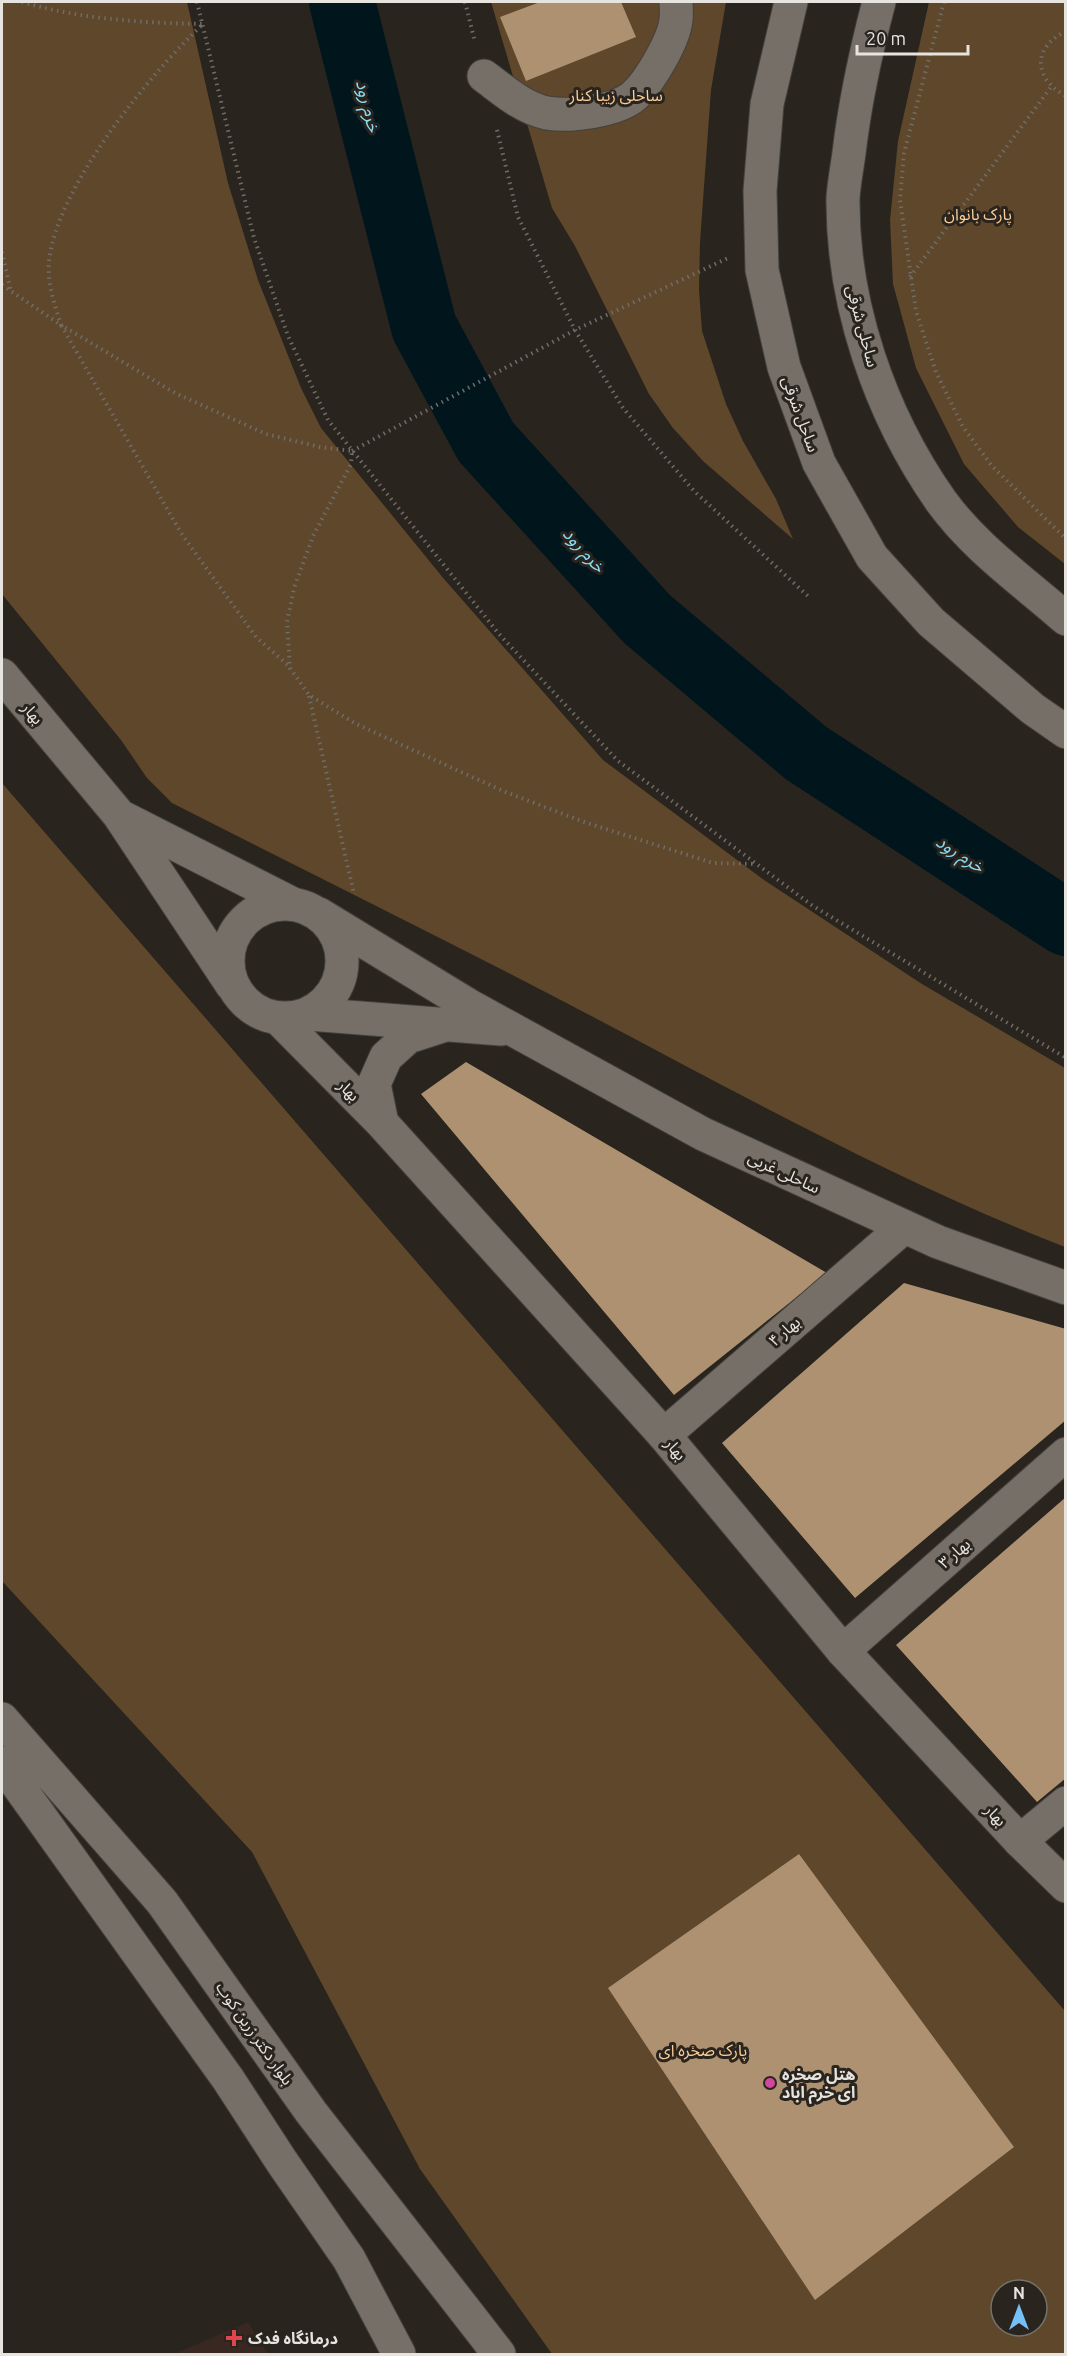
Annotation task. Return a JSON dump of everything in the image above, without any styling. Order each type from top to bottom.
[{"type":"main road","points":[[484,76],[519,101],[547,112],[579,113],[605,110],[633,96],[660,62],[676,22],[676,2]]},
{"type":"main road","name":"ساحل شرقی","points":[[791,2],[767,104],[760,192],[762,270],[784,367],[819,464],[872,557],[931,622],[1034,709],[1065,732]]},
{"type":"main road","name":"ساحلی شرقی","points":[[879,2],[854,113],[843,197],[848,268],[868,356],[901,438],[942,502],[990,557],[1064,614]]},
{"type":"main road","name":"بهار","points":[[2,675],[119,815],[231,985]]},
{"type":"main road","name":"ساحلی غربی","points":[[119,815],[305,909],[515,1030],[703,1134],[938,1242],[1065,1288]]},
{"type":"main road","points":[[294,1017],[332,995],[343,967],[338,938],[305,909],[261,908],[237,927],[226,955],[231,985],[250,1008],[294,1017],[449,1023],[515,1030]]},
{"type":"main road","name":"بهار","points":[[294,1017],[382,1123],[664,1435],[843,1651],[1020,1841],[1065,1886]]},
{"type":"main road","points":[[382,1123],[374,1084],[386,1057],[408,1037],[449,1023]]},
{"type":"main road","name":"بهار ۴","points":[[664,1435],[904,1227]]},
{"type":"main road","name":"بهار ۳","points":[[843,1651],[1065,1454]]},
{"type":"main road","name":"بلوار دکتر زرین کوب","points":[[2,1719],[162,1902],[311,2112],[499,2355]]},
{"type":"main road","points":[[2,1763],[228,2079],[349,2259],[399,2355]]},
{"type":"main road","points":[[1020,1841],[1065,1803]]},
{"type":"path","points":[[22,2],[57,12],[108,20],[203,24]]},
{"type":"path","points":[[197,2],[258,249],[288,336],[328,420],[499,634],[618,761],[813,906],[1065,1058]]},
{"type":"path","points":[[465,2],[518,217],[575,330],[623,408],[694,491],[809,597]]},
{"type":"path","points":[[944,2],[904,153],[900,200],[916,310],[936,372],[963,427],[992,466],[1065,536]]},
{"type":"path","points":[[203,24],[179,47],[118,120],[82,178],[60,219],[49,263],[53,298],[61,325],[181,532],[256,637],[290,668],[309,695],[365,942]]},
{"type":"path","points":[[1065,31],[1050,40],[1042,55],[1042,72],[1050,87],[1065,96]]},
{"type":"path","points":[[910,277],[1050,87]]},
{"type":"path","points":[[2,285],[61,325],[175,393],[266,435],[320,447],[352,450],[553,341],[762,243]]},
{"type":"path","points":[[2,252],[11,292]]},
{"type":"path","points":[[290,668],[287,622],[294,588],[313,536],[351,464],[352,450]]},
{"type":"path","points":[[309,695],[356,724],[503,791],[584,822],[713,863],[756,864]]},
{"type":"shaded area","name":"درمانگاه فدک","points":[[248,2322],[268,2354],[174,2354]]},
{"type":"green space","points":[[2,2],[187,2],[228,183],[258,280],[301,388],[321,428],[444,579],[603,760],[764,880],[922,984],[1065,1068],[1065,1247],[945,1196],[828,1140],[491,964],[172,803],[147,778],[121,740],[2,594]]},
{"type":"green space","name":"ساحلی زیبا کنار","points":[[491,2],[726,2],[711,90],[700,242],[699,290],[702,331],[726,404],[743,441],[776,499],[793,539],[703,461],[673,428],[649,394],[575,246],[552,208]]},
{"type":"green space","name":"پارک بانوان","points":[[929,2],[1065,2],[1065,564],[1018,527],[964,464],[916,368],[893,284],[890,220],[898,141]]},
{"type":"green space","name":"پارک صخره ای","points":[[2,783],[1065,2011],[1065,2354],[552,2354],[420,2169],[252,1852],[2,1581]]},
{"type":"building","points":[[540,2],[621,2],[636,37],[526,81],[500,17]]},
{"type":"building","points":[[466,1062],[827,1273],[674,1395],[421,1094]]},
{"type":"building","points":[[904,1283],[1066,1329],[1066,1420],[855,1598],[722,1443]]},
{"type":"building","points":[[1066,1497],[1066,1778],[1037,1802],[896,1645]]},
{"type":"building","points":[[799,1854],[1014,2147],[815,2300],[608,1988]]},
{"type":"waterway","name":"خرم رود","points":[[342,2],[424,327],[486,442],[647,619],[806,753],[1066,923]]},
{"type":"place","name":"هتل صخره ای خرم اباد","points":[[770,2083]]},
{"type":"place","name":"درمانگاه فدک","points":[[234,2338]]}]
